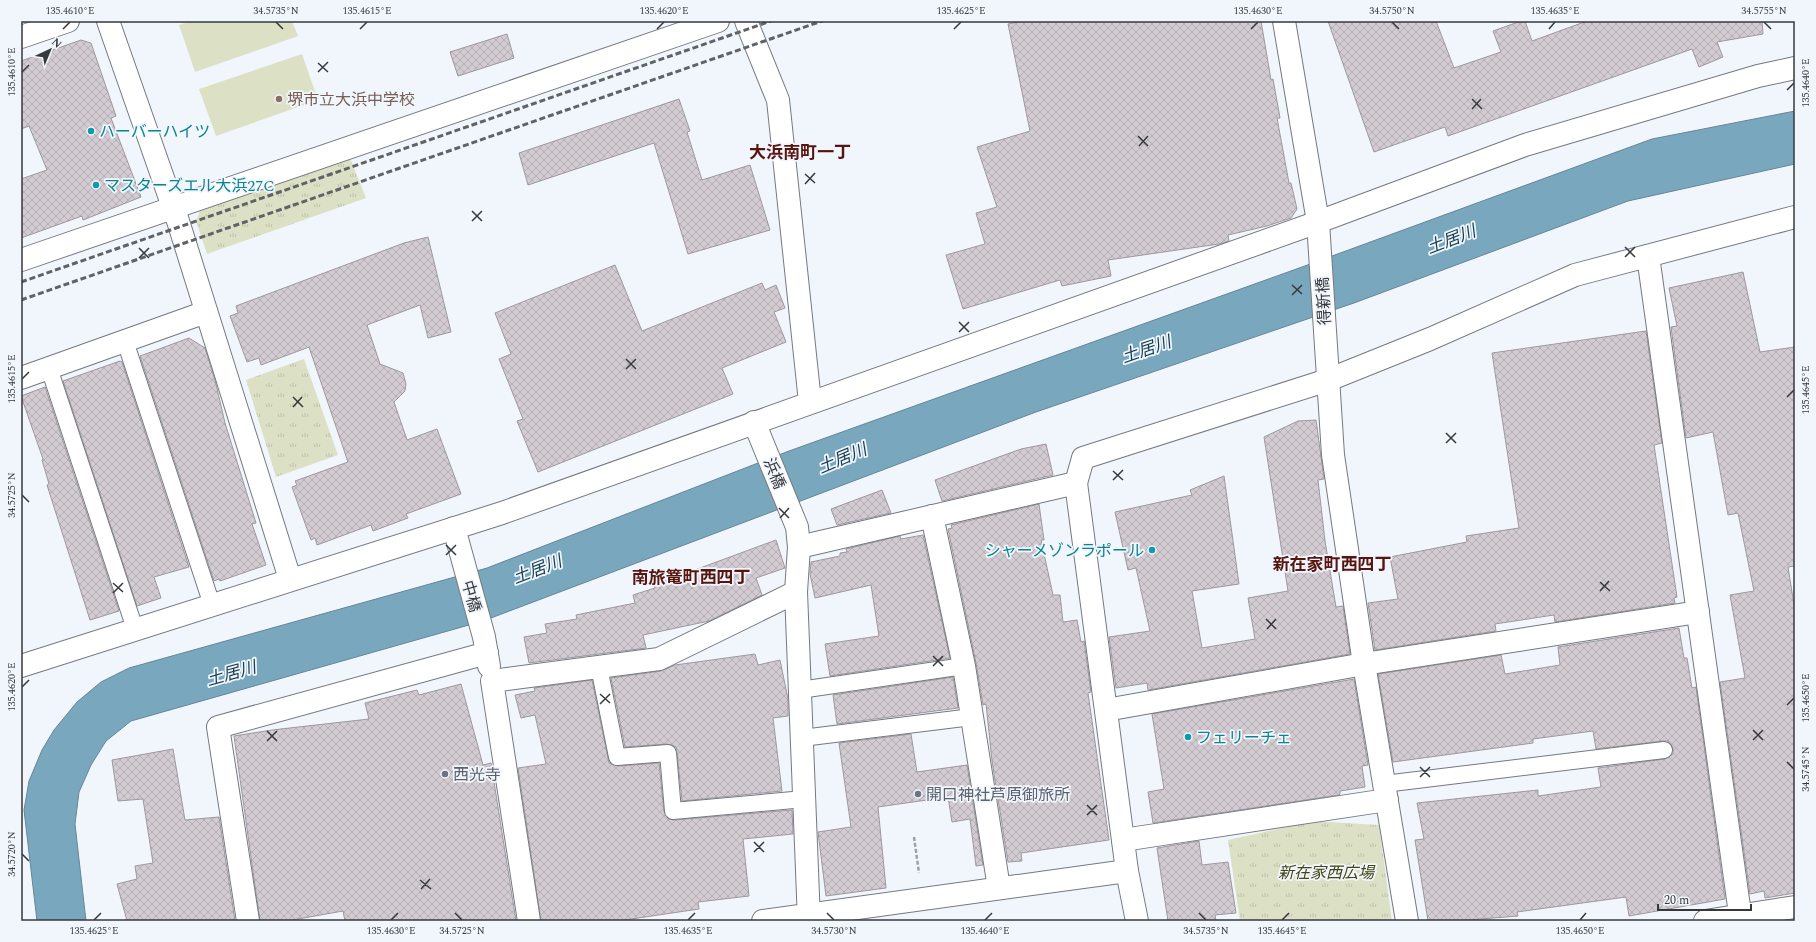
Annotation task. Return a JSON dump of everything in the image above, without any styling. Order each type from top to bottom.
[{"type":"street","points":[[21,37],[68,21]]},
{"type":"street","points":[[108,21],[173,208],[290,580]]},
{"type":"street","points":[[21,260],[718,21]]},
{"type":"street","points":[[746,21],[778,100],[810,402]]},
{"type":"street","name":"得新橋","points":[[1284,21],[1318,222],[1333,455],[1364,664],[1407,921]]},
{"type":"street","points":[[21,666],[502,513],[1318,222],[1525,145],[1758,76],[1795,68]]},
{"type":"street","points":[[1138,921],[1127,871],[1076,483],[1083,458],[1328,380],[1438,335],[1575,275],[1795,217]]},
{"type":"street","points":[[1648,256],[1740,918]]},
{"type":"street","points":[[21,378],[206,312]]},
{"type":"street","name":"浜橋","points":[[754,422],[763,442],[798,537]]},
{"type":"street","points":[[809,918],[796,592],[798,537],[932,516],[1076,483]]},
{"type":"street","points":[[932,516],[964,666],[999,888]]},
{"type":"street","name":"中橋","points":[[454,528],[485,645],[529,921]]},
{"type":"street","points":[[492,682],[659,659],[796,592]]},
{"type":"street","points":[[1106,710],[1364,664],[1698,612]]},
{"type":"street","points":[[248,921],[218,727],[485,645]]},
{"type":"street","points":[[1123,840],[1385,792]]},
{"type":"street","points":[[763,921],[809,918],[923,899],[1127,871]]},
{"type":"street","points":[[1705,921],[1740,918],[1795,907]]},
{"type":"lane","points":[[124,341],[212,605]]},
{"type":"lane","points":[[49,368],[135,629]]},
{"type":"lane","points":[[800,690],[964,666]]},
{"type":"lane","points":[[599,667],[617,757],[668,753],[673,811],[804,799]]},
{"type":"lane","points":[[802,738],[972,717]]},
{"type":"lane","points":[[1385,792],[1664,750]]},
{"type":"path","points":[[914,837],[923,899]]},
{"type":"green space","points":[[191,21],[292,21],[298,36],[195,72],[179,25]]},
{"type":"green space","points":[[302,54],[318,100],[216,136],[199,89]]},
{"type":"green space","points":[[350,158],[366,198],[207,254],[196,221],[201,208]]},
{"type":"green space","points":[[304,359],[338,455],[276,477],[246,380]]},
{"type":"green space","name":"新在家西広場","points":[[1314,821],[1379,825],[1392,921],[1240,921],[1228,840]]},
{"type":"water","name":"土居川","points":[[1795,111],[1795,164],[1628,201],[1354,303],[1036,412],[483,621],[131,721],[106,741],[91,765],[79,792],[75,824],[86,921],[37,921],[24,810],[29,781],[42,750],[54,730],[77,702],[101,682],[129,668],[487,568],[789,451],[1302,267],[1652,139]]},
{"type":"building","points":[[1023,21],[1261,21],[1271,80],[1273,79],[1280,118],[1277,118],[1289,183],[1291,183],[1297,209],[1291,218],[1267,226],[1228,235],[1229,241],[1219,244],[1108,260],[1111,276],[1062,286],[1060,280],[963,309],[946,255],[985,244],[976,213],[997,207],[977,147],[1030,131],[1008,24]]},
{"type":"building","points":[[1328,21],[1436,21],[1454,68],[1501,52],[1493,31],[1521,21],[1525,21],[1532,41],[1587,21],[1762,21],[1763,34],[1717,42],[1723,57],[1699,67],[1692,49],[1448,136],[1445,127],[1374,152]]},
{"type":"building","points":[[507,34],[514,58],[458,76],[450,52]]},
{"type":"building","points":[[81,40],[91,43],[116,116],[111,118],[141,197],[83,220],[82,216],[21,238],[21,179],[47,170],[29,126],[21,129],[21,61]]},
{"type":"building","points":[[679,99],[690,131],[687,132],[702,180],[750,165],[770,230],[688,254],[654,143],[528,185],[519,153]]},
{"type":"building","points":[[428,237],[451,332],[428,338],[420,305],[367,325],[380,364],[403,373],[406,384],[405,391],[394,402],[407,440],[437,429],[461,494],[406,514],[408,518],[373,531],[371,525],[317,545],[315,538],[311,540],[292,487],[297,485],[295,481],[348,462],[309,347],[261,365],[259,358],[247,362],[230,316],[238,313],[236,306],[404,243]]},
{"type":"building","points":[[615,265],[642,331],[762,283],[765,290],[776,285],[785,308],[774,312],[786,342],[722,368],[733,394],[538,472],[517,421],[523,419],[499,359],[511,354],[495,313]]},
{"type":"building","points":[[1743,272],[1760,352],[1795,347],[1795,566],[1788,567],[1795,611],[1795,893],[1765,898],[1764,891],[1750,894],[1720,682],[1745,678],[1730,595],[1754,591],[1738,513],[1728,515],[1713,432],[1686,438],[1671,327],[1677,326],[1669,288]]},
{"type":"building","points":[[1646,331],[1662,443],[1654,445],[1677,597],[1674,598],[1675,603],[1555,622],[1554,615],[1495,624],[1496,631],[1375,650],[1368,603],[1398,599],[1390,557],[1467,542],[1466,536],[1519,528],[1492,353]]},
{"type":"building","points":[[189,338],[205,348],[215,380],[225,423],[256,523],[252,524],[266,565],[220,581],[219,579],[214,581],[140,356]]},
{"type":"building","points":[[120,361],[122,362],[189,567],[154,577],[161,598],[137,606],[63,381]]},
{"type":"building","points":[[45,387],[119,611],[90,620],[47,485],[49,484],[42,460],[43,459],[21,396]]},
{"type":"building","points":[[1316,420],[1324,479],[1318,480],[1325,541],[1336,607],[1343,606],[1350,654],[1148,690],[1147,683],[1116,688],[1109,637],[1150,631],[1136,568],[1128,570],[1115,512],[1192,495],[1190,490],[1224,476],[1239,584],[1192,591],[1202,648],[1255,639],[1248,598],[1288,591],[1264,437],[1298,421]]},
{"type":"building","points":[[1046,444],[1053,475],[942,501],[935,480],[1021,449]]},
{"type":"building","points":[[882,490],[891,513],[837,525],[831,509]]},
{"type":"building","points":[[1039,504],[1044,540],[1041,540],[1053,595],[1060,595],[1063,622],[1077,620],[1081,642],[1084,641],[1091,692],[1088,693],[1109,840],[1021,853],[1022,861],[1008,862],[992,761],[986,704],[983,705],[976,663],[948,529],[952,528],[951,525]]},
{"type":"building","points":[[923,535],[950,658],[830,676],[825,644],[879,636],[871,585],[815,598],[810,574],[811,562],[840,556],[840,553],[847,552],[846,549],[900,536],[901,539]]},
{"type":"building","points":[[776,540],[785,568],[756,578],[762,595],[709,621],[643,635],[646,648],[529,663],[524,637],[547,633],[545,624],[577,619],[576,615],[635,603],[633,595],[655,588],[654,585]]},
{"type":"building","points":[[1679,628],[1684,658],[1687,658],[1692,688],[1696,687],[1725,899],[1629,916],[1626,897],[1517,912],[1518,916],[1456,921],[1428,921],[1415,840],[1424,839],[1417,803],[1538,790],[1538,796],[1601,787],[1598,768],[1665,759],[1673,754],[1673,748],[1668,741],[1663,741],[1596,749],[1593,731],[1533,739],[1533,743],[1393,762],[1378,674],[1501,655],[1505,674],[1560,665],[1558,647]]},
{"type":"building","points":[[755,654],[758,665],[780,660],[788,699],[788,716],[773,718],[782,791],[682,801],[676,747],[667,744],[625,747],[611,678],[661,671],[675,665]]},
{"type":"building","points":[[953,677],[958,708],[837,724],[833,695]]},
{"type":"building","points":[[1354,679],[1368,765],[1362,766],[1365,787],[1340,791],[1339,795],[1153,823],[1148,792],[1164,789],[1152,714]]},
{"type":"building","points":[[592,680],[609,763],[618,766],[659,763],[664,812],[669,819],[674,820],[792,810],[793,834],[743,839],[749,896],[698,902],[699,909],[618,921],[541,921],[518,768],[546,764],[535,715],[521,718],[515,695],[535,691],[534,688]]},
{"type":"building","points":[[461,684],[483,765],[491,763],[516,921],[345,921],[343,911],[287,921],[260,921],[234,736],[272,730],[369,719],[365,703],[417,690],[419,695]]},
{"type":"building","points":[[911,734],[917,772],[967,765],[983,865],[976,866],[970,819],[952,822],[948,797],[878,807],[886,888],[826,896],[818,832],[851,827],[839,743]]},
{"type":"building","points":[[173,749],[185,820],[219,817],[235,921],[127,921],[117,884],[137,879],[135,866],[153,863],[143,799],[118,801],[112,760]]},
{"type":"building","points":[[1199,841],[1202,865],[1228,862],[1236,913],[1215,915],[1216,921],[1168,921],[1157,848]]},
{"type":"railway","points":[[21,282],[771,21]]},
{"type":"railway","points":[[21,300],[822,21]]},
{"type":"place","name":"堺市立大浜中学校","points":[[279,99]]},
{"type":"place","name":"ハーバーハイツ","points":[[91,131]]},
{"type":"place","name":"マスターズエル大浜27C","points":[[96,185]]},
{"type":"place","name":"シャーメゾンラポール","points":[[1152,550]]},
{"type":"place","name":"フェリーチェ","points":[[1188,737]]},
{"type":"place","name":"西光寺","points":[[445,774]]},
{"type":"place","name":"開口神社芦原御旅所","points":[[918,794]]},
{"type":"district","name":"大浜南町一丁","points":[[800,152]]},
{"type":"district","name":"新在家町西四丁","points":[[1332,564]]},
{"type":"district","name":"南旅篭町西四丁","points":[[691,577]]}]
